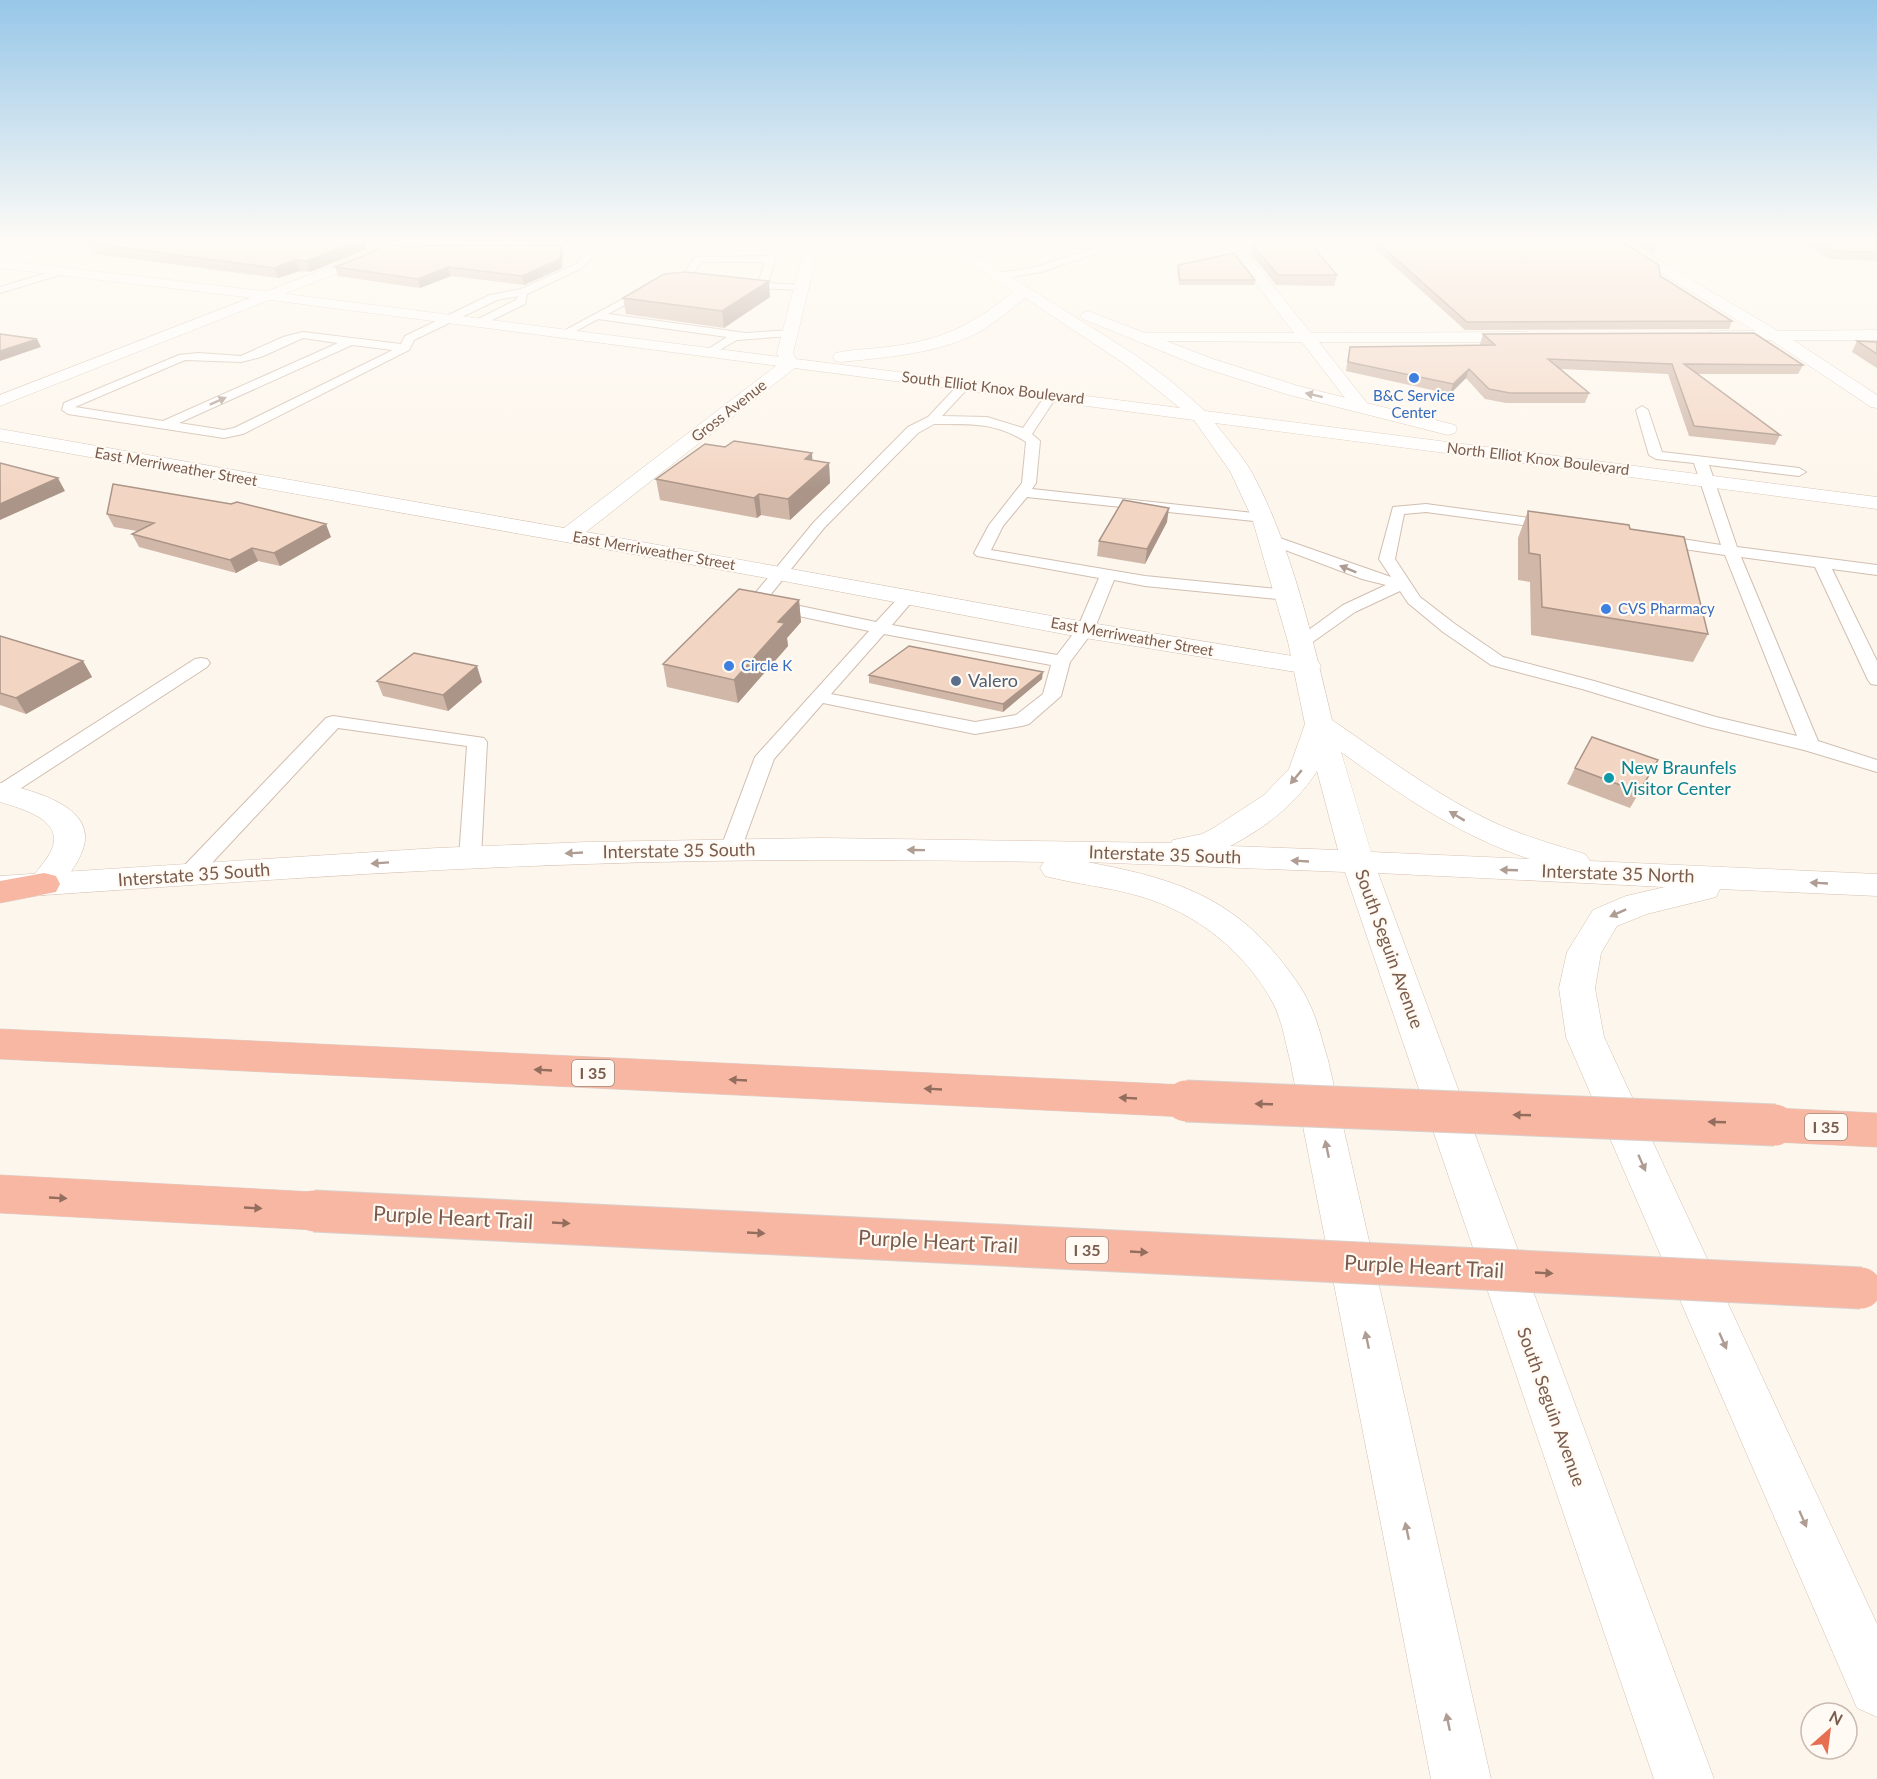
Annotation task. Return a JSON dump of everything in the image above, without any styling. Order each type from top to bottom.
[{"type":"highway","points":[[0,892],[44,884]]},
{"type":"highway","name":"I 35","points":[[0,1044],[1186,1101],[1877,1130]]},
{"type":"highway","name":"Purple Heart Trail","points":[[0,1194],[1869,1289]]},
{"type":"main road","points":[[0,401],[196,325]]},
{"type":"main road","name":"South Elliot Knox Boulevard","points":[[494,325],[1199,416]]},
{"type":"main road","points":[[792,325],[785,352],[790,363],[871,354],[931,343],[980,325]]},
{"type":"main road","name":"South Seguin Avenue","points":[[1077,325],[1165,385],[1199,416],[1240,470],[1266,528],[1305,654],[1319,724],[1358,864],[1684,1779]]},
{"type":"main road","points":[[1114,325],[1217,366],[1292,390],[1499,442],[1637,471]]},
{"type":"main road","points":[[1296,325],[1361,407]]},
{"type":"main road","points":[[1757,325],[1877,403]]},
{"type":"main road","points":[[1693,336],[1877,335]]},
{"type":"main road","points":[[1148,338],[1540,337]]},
{"type":"main road","name":"Gross Avenue","points":[[568,536],[790,363]]},
{"type":"main road","name":"North Elliot Knox Boulevard","points":[[1199,416],[1877,503]]},
{"type":"main road","name":"East Merriweather Street","points":[[0,435],[1085,630],[1305,654]]},
{"type":"main road","points":[[1159,853],[1214,840],[1242,826],[1264,809],[1302,772],[1313,749],[1319,724],[1413,789],[1471,824],[1510,840],[1610,874]]},
{"type":"main road","points":[[1,792],[48,809],[64,820],[71,835],[68,850],[44,884]]},
{"type":"main road","name":"Interstate 35 South","points":[[0,887],[470,858],[731,850],[1159,853],[1358,864]]},
{"type":"main road","points":[[963,850],[1109,877],[1176,894],[1211,913],[1243,938],[1264,963],[1290,1002],[1309,1060],[1461,1779]]},
{"type":"main road","name":"Interstate 35 North","points":[[1358,864],[1877,885]]},
{"type":"main road","points":[[1756,880],[1638,904],[1605,918],[1584,952],[1577,988],[1585,1037],[1776,1457],[1877,1688]]},
{"type":"lane","points":[[405,348],[303,335],[293,336],[238,360],[195,355],[183,357],[68,406],[68,410],[224,434],[238,431],[405,348],[409,338],[434,325]]},
{"type":"lane","points":[[564,334],[580,325]]},
{"type":"lane","points":[[664,325],[745,336]]},
{"type":"lane","points":[[709,352],[734,337],[790,333]]},
{"type":"lane","points":[[164,425],[351,341]]},
{"type":"lane","points":[[965,385],[932,420],[914,430],[898,443],[819,525],[756,602],[1061,661]]},
{"type":"lane","points":[[1025,435],[1052,396]]},
{"type":"lane","points":[[1642,410],[1656,455],[1799,472]]},
{"type":"lane","points":[[932,420],[987,422],[1015,429],[1033,441],[1029,483],[996,525],[982,553],[1108,576],[1287,595]]},
{"type":"lane","points":[[1700,460],[1731,551],[1810,745]]},
{"type":"lane","points":[[1023,492],[1266,528],[1368,576],[1404,585]]},
{"type":"lane","points":[[1569,528],[1437,510],[1398,510],[1387,559],[1414,600],[1497,661],[1588,685],[1711,722],[1810,745],[1877,766]]},
{"type":"lane","points":[[1635,537],[1877,570]]},
{"type":"lane","points":[[1821,563],[1877,680]]},
{"type":"lane","points":[[819,697],[975,728],[1023,720],[1052,696],[1061,661],[1085,630],[1108,576]]},
{"type":"lane","points":[[1305,654],[1343,610],[1364,599],[1404,585]]},
{"type":"lane","points":[[731,850],[765,757],[908,597]]},
{"type":"lane","points":[[1,792],[201,663]]},
{"type":"lane","points":[[188,875],[333,722],[477,742],[470,858]]},
{"type":"building","points":[[1754,333],[1803,365],[1684,364],[1780,435],[1694,426],[1672,364],[1548,359],[1589,393],[1510,393],[1489,389],[1469,369],[1453,384],[1348,362],[1350,347],[1495,345],[1483,334]]},
{"type":"building","points":[[0,334],[37,339],[0,351]]},
{"type":"building","points":[[1857,341],[1877,342],[1877,354]]},
{"type":"building","points":[[734,441],[812,453],[805,459],[829,463],[788,499],[759,494],[754,498],[656,479],[705,444],[725,447]]},
{"type":"building","points":[[0,463],[58,478],[0,504]]},
{"type":"building","points":[[113,484],[231,504],[237,502],[326,524],[274,553],[252,548],[230,560],[132,534],[154,523],[107,514]]},
{"type":"building","points":[[1123,500],[1169,508],[1147,549],[1099,541]]},
{"type":"building","name":"CVS Pharmacy","points":[[1528,511],[1629,525],[1630,529],[1684,537],[1708,634],[1542,607],[1540,555],[1529,553]]},
{"type":"building","points":[[739,589],[799,600],[778,622],[785,623],[734,680],[663,664]]},
{"type":"building","points":[[0,636],[83,661],[16,698],[0,693]]},
{"type":"building","name":"Valero","points":[[909,646],[1043,672],[1003,704],[869,675]]},
{"type":"building","points":[[414,653],[477,666],[443,695],[377,681]]},
{"type":"building","points":[[1592,737],[1658,760],[1639,792],[1575,768]]},
{"type":"place","name":"B&C Service Center","points":[[1414,378]]},
{"type":"place","name":"CVS Pharmacy","points":[[1606,609]]},
{"type":"place","name":"Circle K","points":[[729,666]]},
{"type":"place","name":"Valero","points":[[956,681]]},
{"type":"place","name":"New Braunfels Visitor Center","points":[[1609,778]]}]
